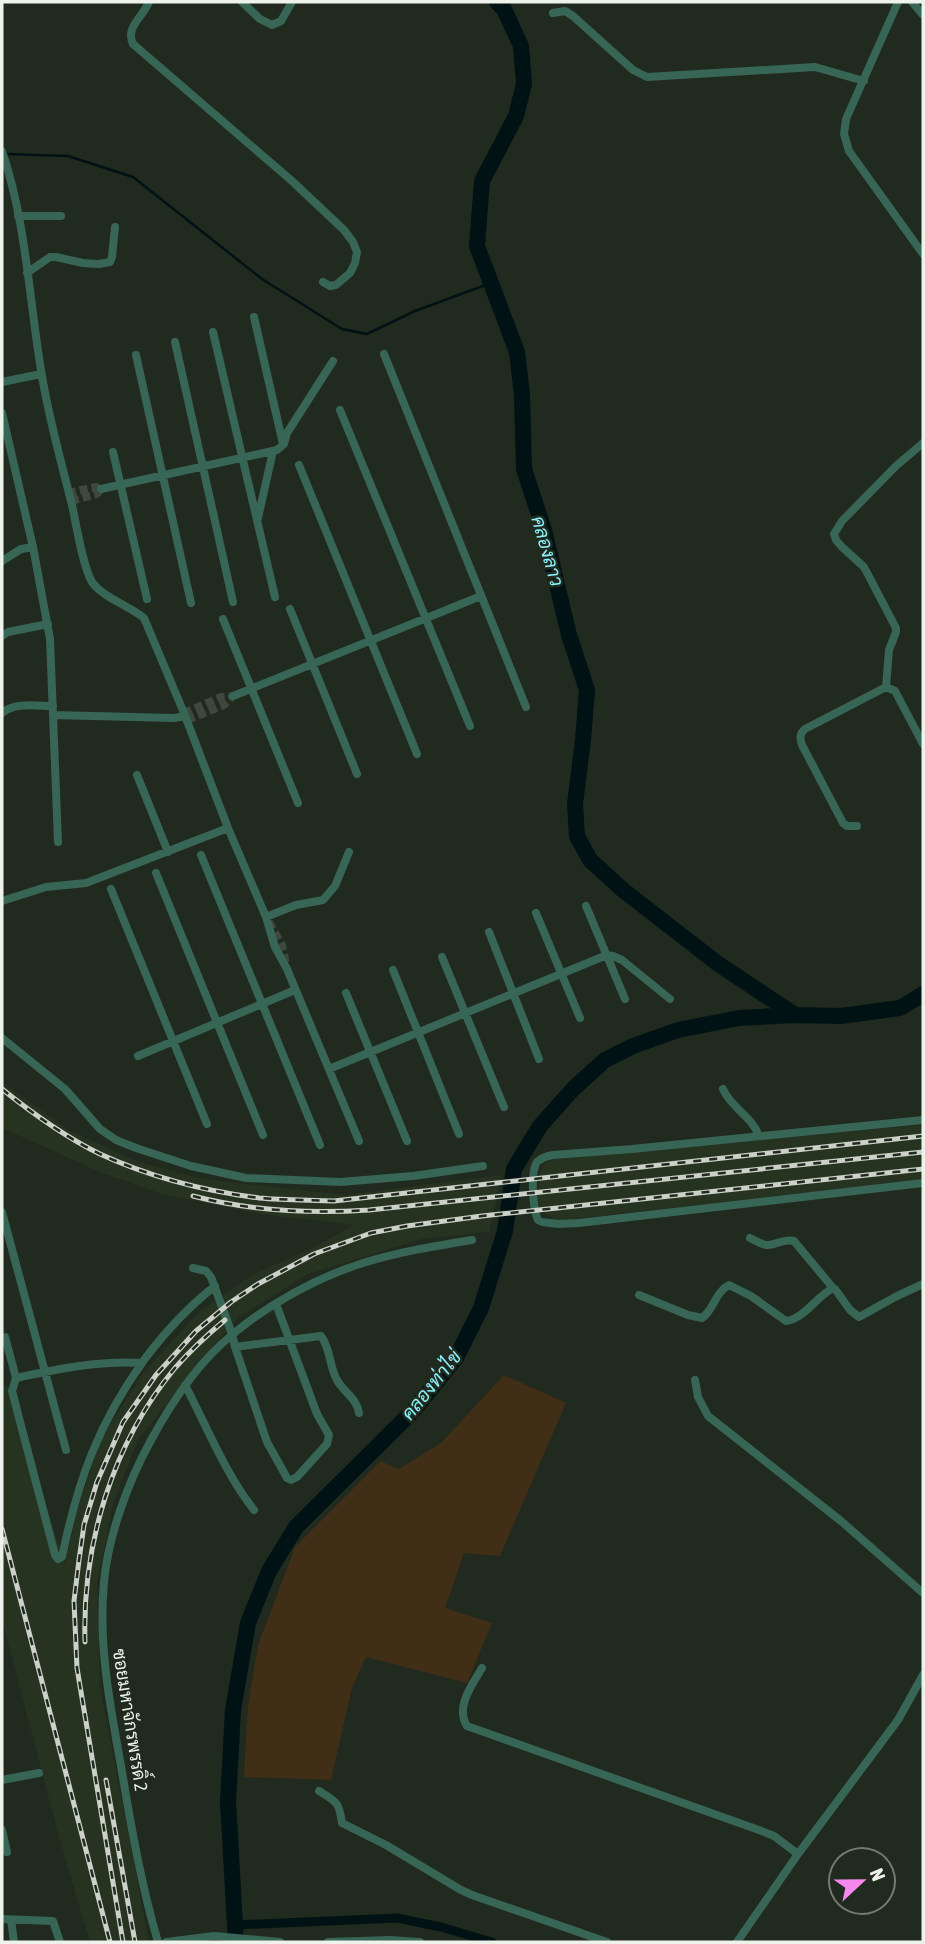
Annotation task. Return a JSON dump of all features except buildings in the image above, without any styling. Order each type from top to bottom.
[{"type":"street","points":[[149,2],[131,30],[129,36],[132,44],[292,181],[344,230],[353,242],[357,252],[350,273],[336,285],[330,286],[323,282]]},
{"type":"street","points":[[242,2],[260,19],[272,25],[281,21],[292,2]]},
{"type":"street","points":[[898,2],[846,119],[844,134],[849,151],[923,254]]},
{"type":"street","points":[[912,2],[923,15]]},
{"type":"street","points":[[553,13],[565,11],[573,16],[633,70],[647,77],[815,67],[864,81]]},
{"type":"street","points":[[2,151],[18,216],[41,374],[90,580],[103,592],[134,609],[144,618],[266,917],[275,947],[359,1140]]},
{"type":"street","points":[[18,216],[61,216]]},
{"type":"street","points":[[27,272],[50,257],[83,263],[110,262],[115,227]]},
{"type":"street","points":[[254,317],[284,444]]},
{"type":"street","points":[[214,331],[275,597]]},
{"type":"street","points":[[175,342],[233,602]]},
{"type":"street","points":[[384,354],[526,707]]},
{"type":"street","points":[[136,355],[191,603]]},
{"type":"street","points":[[101,489],[277,450],[284,444],[288,433],[333,361]]},
{"type":"street","points":[[2,382],[41,374]]},
{"type":"street","points":[[340,410],[470,726]]},
{"type":"street","points":[[2,413],[33,547],[50,639],[58,842]]},
{"type":"street","points":[[886,687],[889,650],[896,628],[864,567],[842,547],[834,534],[842,521],[896,466],[923,443]]},
{"type":"street","points":[[258,521],[273,451]]},
{"type":"street","points":[[113,452],[147,599]]},
{"type":"street","points":[[299,466],[417,754]]},
{"type":"street","points":[[2,561],[21,550],[33,547]]},
{"type":"street","points":[[233,696],[481,596]]},
{"type":"street","points":[[290,609],[357,774]]},
{"type":"street","points":[[223,619],[298,803]]},
{"type":"street","points":[[2,636],[9,632],[48,624]]},
{"type":"street","points":[[886,687],[895,691],[923,744]]},
{"type":"street","points":[[857,826],[844,823],[802,746],[801,732],[886,687]]},
{"type":"street","points":[[2,713],[16,706],[53,711],[174,718],[185,716]]},
{"type":"street","points":[[136,775],[168,852]]},
{"type":"street","points":[[2,901],[46,887],[86,883],[228,828]]},
{"type":"street","points":[[266,917],[296,905],[323,900],[335,886],[349,852]]},
{"type":"street","points":[[201,855],[320,1145]]},
{"type":"street","points":[[156,873],[263,1135]]},
{"type":"street","points":[[111,889],[207,1124]]},
{"type":"street","points":[[586,906],[625,999]]},
{"type":"street","points":[[536,913],[580,1018]]},
{"type":"street","points":[[489,932],[539,1059]]},
{"type":"street","points":[[329,1069],[607,955],[622,960],[670,999]]},
{"type":"street","points":[[442,957],[504,1107]]},
{"type":"street","points":[[393,970],[459,1134]]},
{"type":"street","points":[[138,1056],[295,990]]},
{"type":"street","points":[[346,993],[407,1141]]},
{"type":"street","points":[[2,1038],[65,1089],[100,1129],[116,1140],[191,1166],[246,1178],[340,1182],[483,1166]]},
{"type":"street","points":[[723,1089],[730,1101],[754,1124],[759,1136]]},
{"type":"street","points":[[923,1120],[553,1154],[544,1157],[535,1167],[533,1197],[538,1220],[579,1223],[923,1182]]},
{"type":"street","points":[[2,1212],[66,1450]]},
{"type":"street","points":[[750,1238],[763,1245],[782,1240],[794,1241],[835,1289],[849,1311],[859,1317],[923,1284]]},
{"type":"street","name":"ซอยมหาจักรพรรดิ์ 2","points":[[158,1942],[137,1860],[103,1647],[102,1605],[108,1554],[124,1499],[144,1453],[185,1385],[232,1334],[276,1304],[336,1273],[362,1264],[397,1254],[471,1240]]},
{"type":"street","points":[[193,1268],[209,1274],[215,1286],[267,1442],[287,1478],[291,1480],[297,1477],[327,1444],[329,1435],[317,1414],[276,1304]]},
{"type":"street","points":[[639,1295],[702,1318],[707,1315],[722,1289],[729,1285],[751,1296],[786,1321],[797,1318],[822,1294],[833,1288]]},
{"type":"street","points":[[5,1338],[16,1378],[12,1391],[54,1555],[60,1559],[79,1486],[97,1439],[116,1402],[166,1331],[215,1286]]},
{"type":"street","points":[[235,1347],[321,1336],[337,1380],[357,1404],[359,1413]]},
{"type":"street","points":[[16,1378],[117,1362],[142,1363]]},
{"type":"street","points":[[695,1380],[698,1397],[708,1416],[841,1521],[923,1593]]},
{"type":"street","points":[[185,1385],[231,1477],[254,1510]]},
{"type":"street","points":[[482,1668],[462,1709],[462,1717],[467,1726],[760,1830],[774,1836],[798,1854]]},
{"type":"street","points":[[737,1942],[798,1854],[898,1720],[923,1675]]},
{"type":"street","points":[[2,1780],[38,1773]]},
{"type":"street","points":[[319,1791],[337,1802],[342,1823],[386,1845],[461,1890],[607,1942]]},
{"type":"street","points":[[2,1830],[7,1852]]},
{"type":"street","points":[[14,1942],[6,1920],[53,1921],[60,1942]]},
{"type":"street","points":[[166,1942],[214,1936],[278,1942]]},
{"type":"street","points":[[328,1942],[420,1942]]},
{"type":"shaded area","points":[[2,1082],[70,1131],[139,1162],[203,1179],[344,1195],[502,1175],[489,1232],[422,1239],[308,1274],[238,1318],[138,1440],[113,1504],[97,1583],[100,1687],[149,1942],[90,1942],[59,1837],[2,1619],[2,1387],[7,1386],[65,1564],[77,1512],[101,1439],[143,1373],[199,1312],[252,1275],[314,1247],[354,1225],[261,1214],[162,1194],[100,1172],[2,1128]]},
{"type":"shaded area","points":[[923,1125],[923,1180],[562,1220],[554,1220],[539,1207],[537,1200],[540,1172],[544,1164],[559,1158]]},
{"type":"shaded area","points":[[504,1375],[566,1403],[500,1556],[464,1553],[445,1608],[492,1623],[467,1683],[366,1657],[352,1688],[331,1780],[244,1777],[248,1705],[258,1645],[295,1547],[381,1461],[399,1469],[441,1443]]},
{"type":"waterway","name":"คลองลาว","points":[[497,2],[504,9],[521,46],[524,84],[516,116],[482,181],[477,246],[517,352],[522,395],[524,469],[544,530],[569,635],[587,690],[575,804],[577,836],[590,860],[623,890],[717,963],[795,1015]]},
{"type":"waterway","points":[[5,154],[68,156],[133,177],[262,279],[342,329],[367,334],[415,311],[491,283]]},
{"type":"waterway","name":"คลองท่าไข่","points":[[236,1942],[228,1802],[233,1710],[248,1623],[269,1571],[296,1527],[413,1411],[456,1358],[481,1308],[505,1231],[514,1169],[540,1126],[574,1088],[605,1060],[633,1046],[678,1030],[739,1018],[841,1016],[900,1008],[923,994]]},
{"type":"waterway","points":[[234,1925],[397,1918],[492,1942]]},
{"type":"tunnel","points":[[68,493],[96,487],[101,489]]},
{"type":"tunnel","points":[[71,501],[97,494],[101,489]]},
{"type":"tunnel","points":[[184,713],[221,697],[233,696]]},
{"type":"tunnel","points":[[187,720],[224,705],[233,696]]},
{"type":"tunnel","points":[[269,922],[282,945],[286,965]]},
{"type":"railway","points":[[2,1089],[62,1132],[119,1162],[198,1187],[277,1199],[334,1201],[923,1136]]},
{"type":"railway","points":[[193,1196],[280,1210],[369,1210],[923,1152]]},
{"type":"railway","points":[[123,1942],[77,1668],[74,1601],[84,1525],[97,1482],[123,1422],[156,1375],[196,1331],[258,1284],[314,1254],[371,1233],[482,1216],[923,1169]]},
{"type":"railway","points":[[85,1642],[89,1569],[105,1497],[118,1463],[134,1429],[175,1368],[225,1320]]},
{"type":"railway","points":[[2,1529],[110,1942]]},
{"type":"railway","points":[[106,1780],[135,1942]]}]
